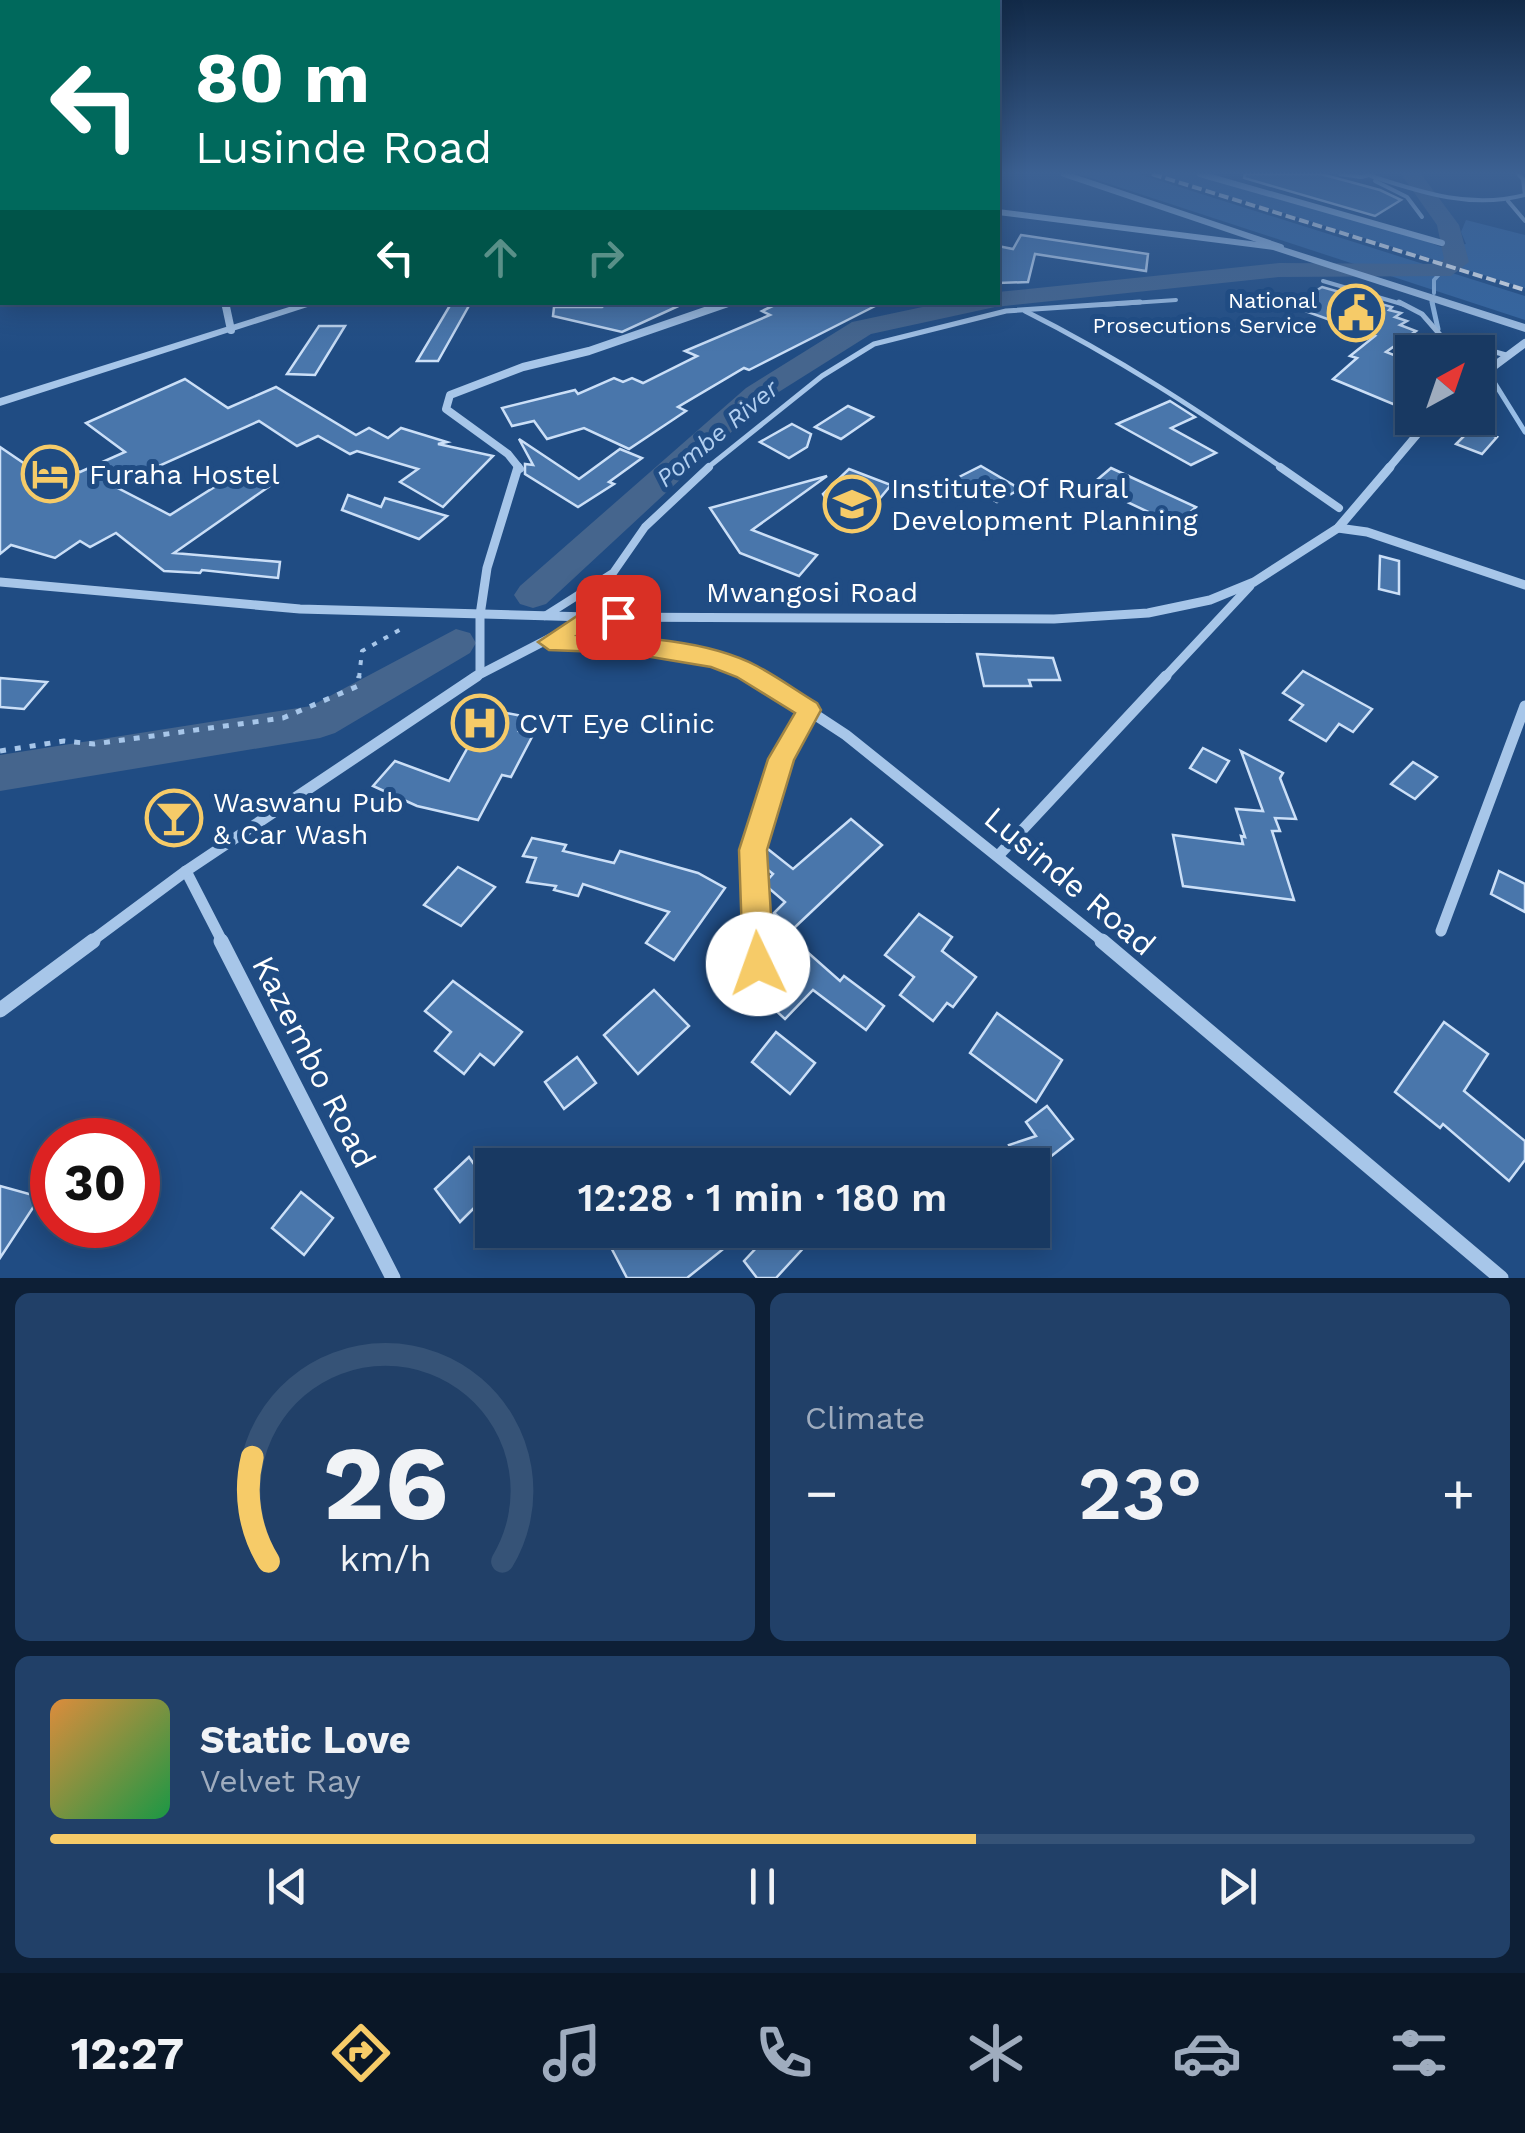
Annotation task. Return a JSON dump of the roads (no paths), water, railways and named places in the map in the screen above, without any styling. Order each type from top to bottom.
[{"type":"street","points":[[1154,234],[1301,254]]},
{"type":"street","points":[[1241,234],[1525,328]]},
{"type":"street","points":[[1412,234],[1442,242]]},
{"type":"street","points":[[226,305],[231,330]]},
{"type":"street","points":[[0,402],[309,305]]},
{"type":"street","points":[[480,674],[480,615],[487,568],[520,469],[508,454],[446,409],[450,396],[523,367],[590,351],[723,305]]},
{"type":"street","points":[[1495,364],[1525,343]]},
{"type":"street","name":"Mwangosi Road","points":[[0,582],[300,609],[480,615],[1054,619],[1148,613],[1210,600],[1254,582],[1338,528],[1417,435]]},
{"type":"street","points":[[1338,528],[1367,532],[1525,586]]},
{"type":"street","points":[[998,856],[1254,582]]},
{"type":"street","points":[[0,1010],[186,871],[480,674],[549,642],[590,617]]},
{"type":"street","name":"Lusinde Road","points":[[549,642],[627,645],[713,659],[746,670],[809,710],[998,856],[1501,1278]]},
{"type":"street","points":[[1441,931],[1525,706]]},
{"type":"street","points":[[758,964],[753,850],[781,759],[809,710]]},
{"type":"street","name":"Kazembo Road","points":[[186,871],[393,1278]]},
{"type":"lane","points":[[1324,282],[1414,309],[1430,320],[1442,337],[1506,355]]},
{"type":"lane","points":[[546,616],[613,574],[645,527],[697,477],[822,376],[874,344],[952,322],[1024,310],[1176,300]]},
{"type":"lane","points":[[1024,310],[1167,388],[1339,508]]},
{"type":"waterway","name":"Pombe River","points":[[1000,300],[1279,270],[1442,271],[1457,262],[1450,234]]},
{"type":"waterway","points":[[1434,293],[1434,280],[1442,271]]},
{"type":"waterway","points":[[1432,301],[1433,305]]},
{"type":"waterway","points":[[1432,302],[1438,329]]},
{"type":"waterway","name":"Pombe River","points":[[533,595],[756,394],[862,328],[971,305]]},
{"type":"waterway","points":[[1495,384],[1525,432]]},
{"type":"waterway","name":"Pombe River","points":[[0,773],[320,721],[456,643]]},
{"type":"railway","points":[[1344,234],[1525,290]]},
{"type":"place","name":"National Prosecutions Service","points":[[1356,313]]},
{"type":"place","name":"Furaha Hostel","points":[[50,474]]},
{"type":"place","name":"Institute Of Rural Development Planning","points":[[852,504]]},
{"type":"place","name":"CVT Eye Clinic","points":[[480,723]]},
{"type":"place","name":"Waswanu Pub & Car Wash","points":[[174,818]]}]
